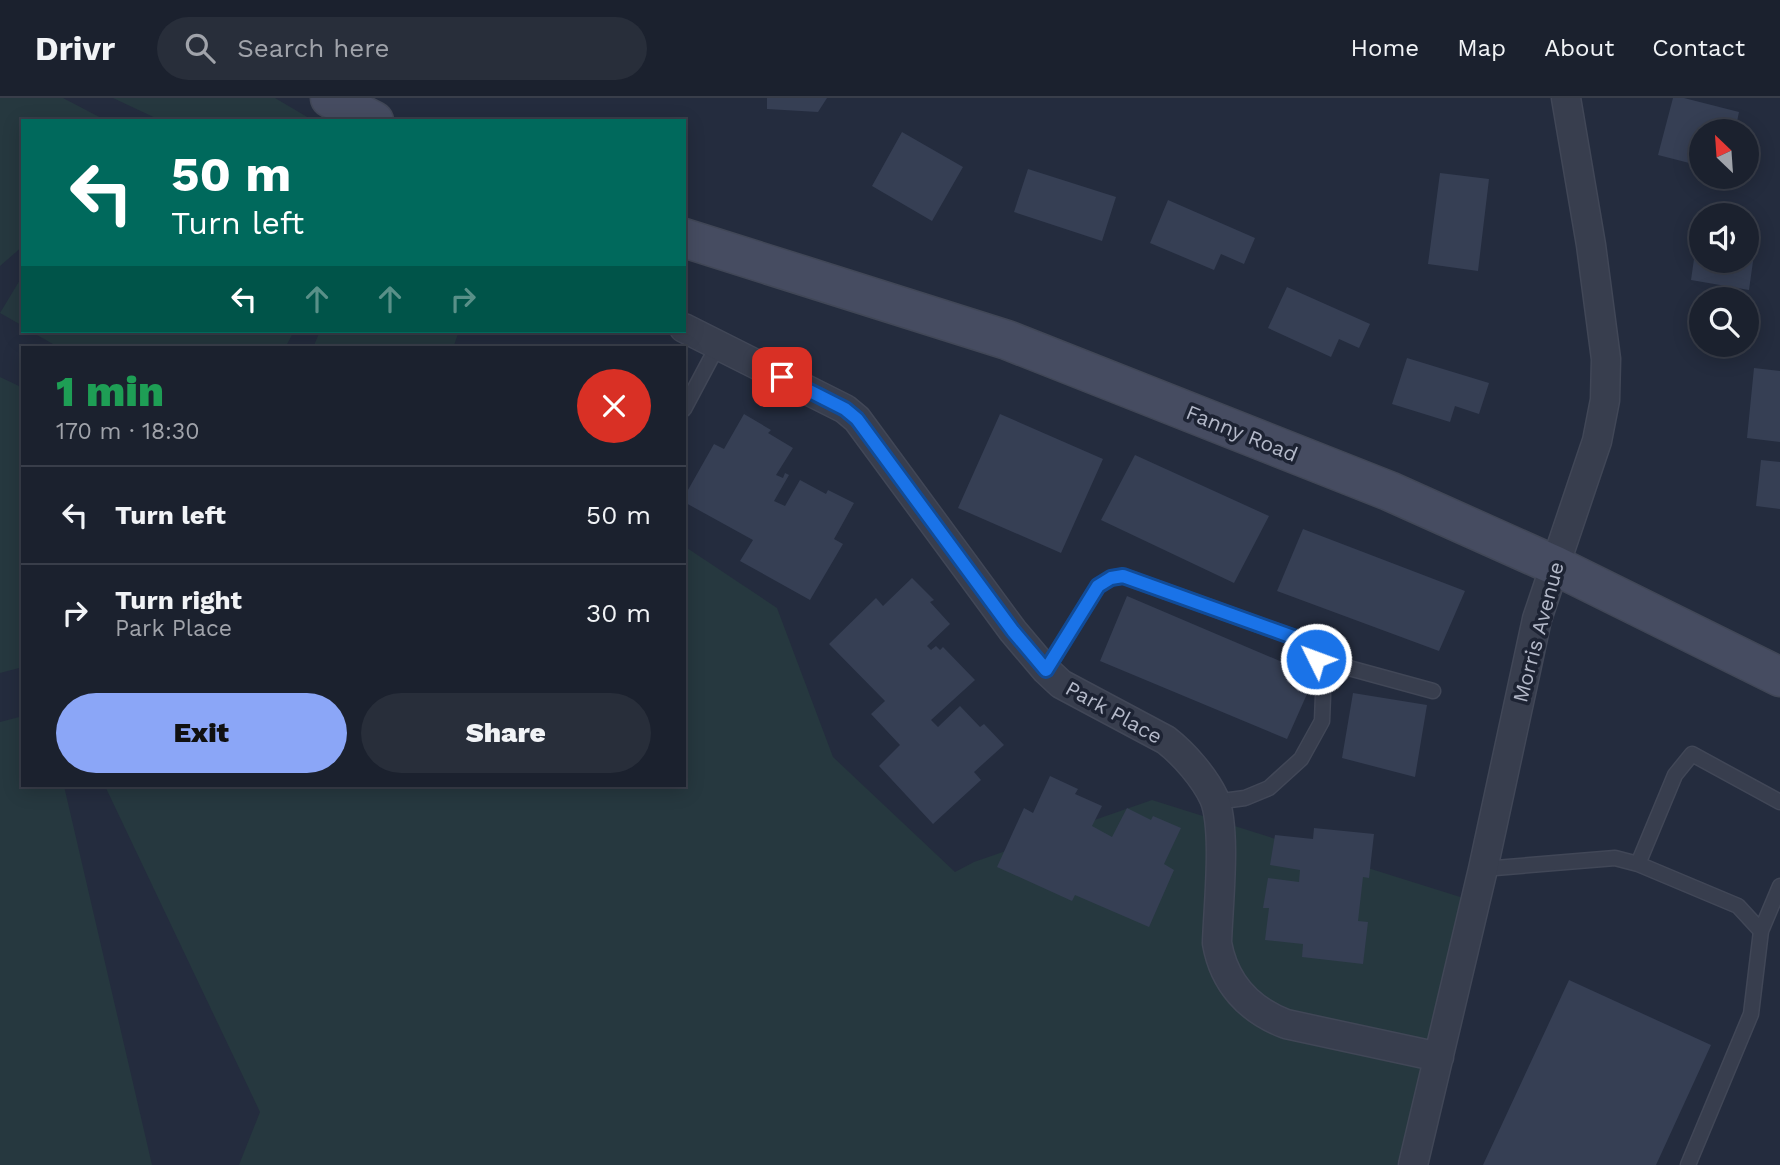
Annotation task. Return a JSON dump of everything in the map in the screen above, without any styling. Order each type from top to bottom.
[{"type":"main road","points":[[330,98],[370,119]]},
{"type":"main road","name":"Fanny Road","points":[[686,240],[1007,340],[1389,491],[1554,565],[1780,677]]},
{"type":"street","name":"Morris Avenue","points":[[1413,1165],[1483,869],[1536,619],[1597,441],[1605,400],[1605,359],[1591,245],[1566,98]]},
{"type":"street","name":"Park Place","points":[[686,329],[845,409],[857,419],[1013,631],[1046,670],[1061,684],[1166,740],[1181,752],[1215,802],[1220,848],[1217,943],[1225,971],[1251,1005],[1268,1017],[1286,1024],[1439,1056]]},
{"type":"lane","points":[[686,405],[718,345]]},
{"type":"lane","points":[[1046,670],[1098,586],[1111,578],[1123,576],[1293,637],[1316,659],[1433,691]]},
{"type":"lane","points":[[1215,802],[1245,797],[1269,788],[1301,759],[1322,721],[1323,695],[1316,659]]},
{"type":"lane","points":[[1638,864],[1675,775],[1692,754],[1780,802]]},
{"type":"lane","points":[[1483,869],[1615,858],[1638,864],[1738,906],[1761,931]]},
{"type":"lane","points":[[1688,1165],[1751,1014],[1761,931],[1780,886]]},
{"type":"shaded area","points":[[0,98],[63,98],[103,119],[21,119],[21,248],[0,266]]},
{"type":"shaded area","points":[[113,98],[275,98],[311,119],[158,119]]},
{"type":"shaded area","points":[[21,278],[21,325],[0,313]]},
{"type":"shaded area","points":[[34,333],[293,333],[286,346],[56,346]]},
{"type":"shaded area","points":[[319,333],[458,333],[454,346],[314,346]]},
{"type":"shaded area","points":[[0,377],[21,387],[21,668],[0,673]]},
{"type":"shaded area","points":[[686,547],[777,608],[833,757],[955,872],[974,862],[1152,800],[1473,901],[1397,1165],[239,1165],[260,1112],[105,787],[686,787]]},
{"type":"shaded area","points":[[21,717],[21,787],[64,787],[152,1165],[0,1165],[0,722]]},
{"type":"building","points":[[767,98],[827,98],[818,112],[767,109]]},
{"type":"building","points":[[1673,98],[1684,98],[1739,112],[1738,119],[1689,119],[1689,163],[1658,155]]},
{"type":"building","points":[[902,132],[963,167],[932,221],[872,186]]},
{"type":"building","points":[[1028,169],[1116,197],[1102,241],[1014,212]]},
{"type":"building","points":[[1440,173],[1489,179],[1478,271],[1428,264]]},
{"type":"building","points":[[1168,200],[1255,238],[1244,264],[1221,254],[1214,270],[1150,243]]},
{"type":"building","points":[[1692,273],[1751,273],[1749,287],[1732,287],[1691,280]]},
{"type":"building","points":[[1287,287],[1370,324],[1359,348],[1339,339],[1331,357],[1268,328]]},
{"type":"building","points":[[1407,358],[1489,383],[1479,414],[1455,406],[1450,422],[1392,404]]},
{"type":"building","points":[[1754,368],[1780,371],[1780,442],[1747,438]]},
{"type":"building","points":[[744,414],[771,430],[768,433],[793,448],[776,475],[783,478],[785,473],[789,475],[774,501],[785,506],[800,480],[826,494],[828,490],[854,503],[834,539],[843,544],[810,600],[740,561],[753,540],[686,503],[686,493],[714,444],[724,449]]},
{"type":"building","points":[[1000,414],[1103,459],[1061,553],[958,508]]},
{"type":"building","points":[[1135,455],[1269,516],[1234,583],[1101,520]]},
{"type":"building","points":[[1761,460],[1780,462],[1780,509],[1756,506]]},
{"type":"building","points":[[1303,529],[1465,591],[1439,651],[1277,591]]},
{"type":"building","points":[[912,578],[934,600],[930,602],[950,624],[927,646],[931,650],[936,646],[940,650],[943,647],[975,680],[931,720],[938,727],[960,706],[980,727],[984,724],[1004,745],[974,772],[981,780],[933,824],[879,766],[900,745],[871,714],[885,701],[829,644],[876,598],[883,606]]},
{"type":"building","points":[[1127,596],[1315,676],[1287,739],[1100,661]]},
{"type":"building","points":[[1353,693],[1427,705],[1415,777],[1342,758]]},
{"type":"building","points":[[1050,776],[1078,789],[1075,794],[1102,806],[1092,826],[1112,837],[1127,808],[1151,820],[1153,816],[1181,828],[1164,864],[1174,870],[1149,927],[1075,895],[1072,901],[997,867],[1024,808],[1033,813]]},
{"type":"building","points":[[1314,828],[1374,834],[1369,878],[1363,877],[1358,921],[1368,922],[1363,964],[1302,957],[1303,944],[1265,940],[1269,908],[1263,908],[1268,878],[1299,882],[1300,870],[1270,865],[1275,835],[1313,839]]},
{"type":"building","points":[[1569,980],[1711,1045],[1656,1165],[1483,1165]]},
{"type":"route","points":[[782,377],[845,409],[857,419],[1013,631],[1046,670],[1098,586],[1111,578],[1123,576],[1293,637],[1316,659]]}]
